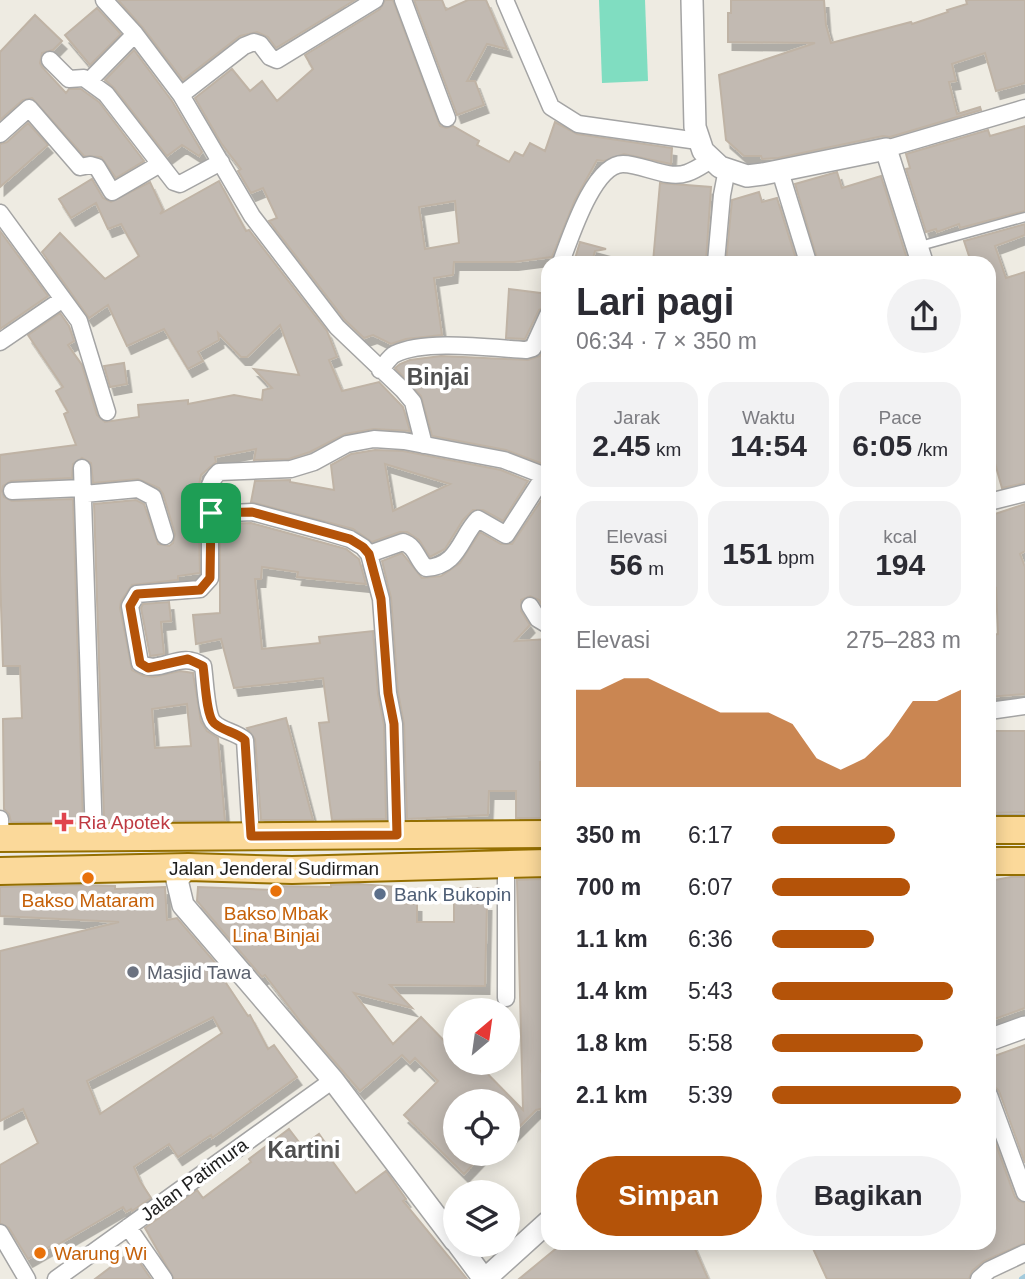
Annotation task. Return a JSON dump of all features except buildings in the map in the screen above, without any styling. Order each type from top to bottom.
[{"type":"main road","points":[[996,831],[1025,830]]},
{"type":"main road","name":"Jalan Jenderal Sudirman","points":[[0,832],[94,838],[541,834]]},
{"type":"main road","points":[[290,836],[292,870]]},
{"type":"main road","points":[[996,861],[1025,860]]},
{"type":"main road","name":"Jalan Jenderal Sudirman","points":[[0,871],[188,867],[292,870],[541,863]]},
{"type":"street","points":[[104,0],[135,34],[181,94],[252,216],[337,327],[413,402],[424,445]]},
{"type":"street","points":[[181,94],[244,46],[254,42],[260,44],[270,57],[277,60],[375,0]]},
{"type":"street","points":[[403,0],[447,118]]},
{"type":"street","points":[[505,0],[551,107],[578,124],[698,141]]},
{"type":"street","points":[[692,0],[695,127],[698,141],[703,151],[720,165],[747,176],[886,149],[1025,108]]},
{"type":"street","points":[[89,81],[135,34]]},
{"type":"street","points":[[50,60],[69,79],[84,78],[106,94],[174,182],[180,184],[220,162]]},
{"type":"street","points":[[0,134],[29,108],[80,167],[97,167],[112,192],[160,164]]},
{"type":"street","points":[[886,149],[920,255]]},
{"type":"street","points":[[563,256],[575,223],[596,182],[610,168],[621,164],[678,175],[720,165]]},
{"type":"street","points":[[717,256],[722,195],[720,165]]},
{"type":"street","points":[[780,171],[806,256]]},
{"type":"street","points":[[0,213],[79,321],[107,412]]},
{"type":"street","points":[[0,342],[63,299]]},
{"type":"street","points":[[380,370],[393,355],[408,350],[439,346],[526,350],[533,348],[541,330]]},
{"type":"street","points":[[251,836],[245,740],[217,725],[210,718],[203,666],[188,659],[148,668],[140,663],[130,606],[137,594],[200,590],[210,578],[211,513],[207,498],[209,485],[219,472],[291,470],[314,462],[347,444],[374,439],[504,460],[541,475]]},
{"type":"street","points":[[82,468],[94,838]]},
{"type":"street","points":[[369,554],[398,543],[407,543],[426,568],[433,567],[456,553],[478,519],[506,535],[541,484]]},
{"type":"street","points":[[12,491],[145,491],[153,497],[165,536]]},
{"type":"street","points":[[996,500],[1025,493]]},
{"type":"street","points":[[211,513],[252,512],[350,539],[369,554],[381,599],[388,693],[394,724],[397,835]]},
{"type":"street","points":[[530,606],[541,622]]},
{"type":"street","points":[[996,710],[1025,706]]},
{"type":"street","points":[[506,864],[506,998]]},
{"type":"street","points":[[188,867],[177,880],[183,905],[333,1080],[443,1225]]},
{"type":"street","points":[[996,1037],[1025,1027]]},
{"type":"street","name":"Jalan Patimura","points":[[56,1279],[333,1080]]},
{"type":"street","points":[[996,1114],[1025,1193]]},
{"type":"street","points":[[128,1227],[164,1279]]},
{"type":"street","points":[[467,1257],[484,1279],[541,1228]]},
{"type":"street","points":[[0,1233],[27,1279]]},
{"type":"street","points":[[979,1279],[989,1270],[1025,1253]]},
{"type":"lane","points":[[920,255],[1025,217]]},
{"type":"green space","points":[[599,0],[645,0],[648,81],[602,83]]},
{"type":"place","name":"Ria Apotek","points":[[64,822]]},
{"type":"place","name":"Bakso Mataram","points":[[88,878]]},
{"type":"place","name":"Bakso Mbak Lina Binjai","points":[[276,891]]},
{"type":"place","name":"Bank Bukopin","points":[[380,894]]},
{"type":"place","name":"Masjid Tawa","points":[[133,972]]},
{"type":"place","name":"Warung Wi","points":[[40,1253]]},
{"type":"district","name":"Binjai","points":[[438,377]]},
{"type":"district","name":"Kartini","points":[[304,1150]]},
{"type":"route","points":[[252,512],[350,539],[369,554],[381,599],[388,693],[394,724],[397,835],[251,836],[245,740],[217,725],[210,718],[203,666],[188,659],[148,668],[140,663],[130,606],[133,599],[137,594],[200,590],[206,584],[210,578],[211,513],[252,512]]}]
